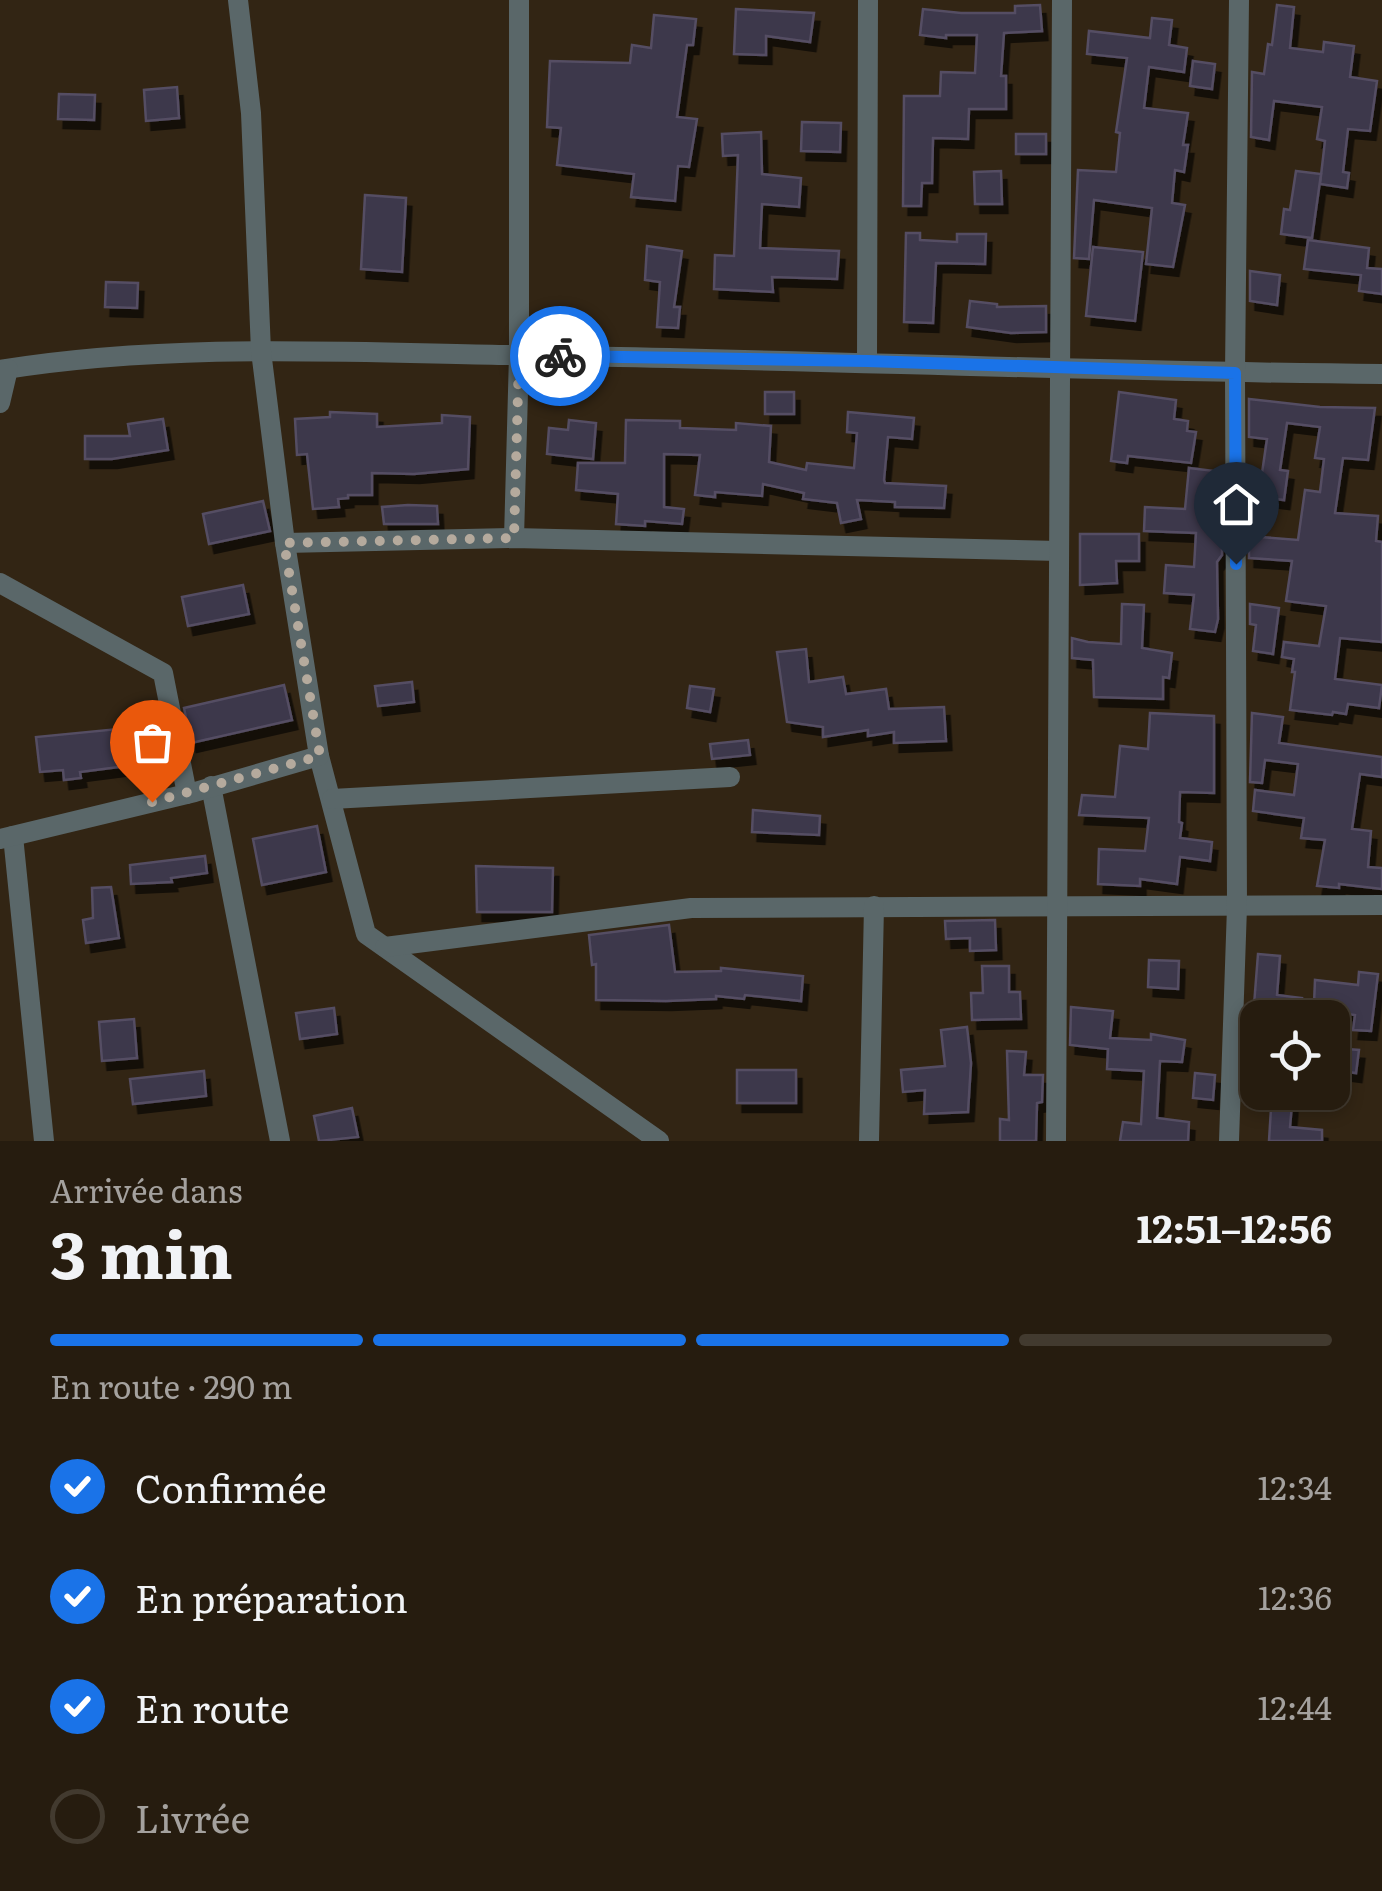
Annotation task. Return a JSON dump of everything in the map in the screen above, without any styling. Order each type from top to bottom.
[{"type":"street","points":[[238,0],[251,113],[260,351],[284,543],[320,756],[366,934],[660,1141]]},
{"type":"street","points":[[514,538],[519,355],[519,0]]},
{"type":"street","points":[[867,361],[868,0]]},
{"type":"street","points":[[1056,1141],[1062,0]]},
{"type":"street","points":[[1229,1141],[1237,907],[1235,373],[1239,0]]},
{"type":"street","points":[[0,403],[4,369],[58,361],[260,351],[1382,374]]},
{"type":"street","points":[[284,543],[514,538],[1059,551]]},
{"type":"street","points":[[0,584],[163,672],[187,794]]},
{"type":"street","points":[[44,1141],[7,838],[187,794],[320,756]]},
{"type":"street","points":[[332,799],[730,777]]},
{"type":"street","points":[[211,786],[280,1141]]},
{"type":"street","points":[[385,947],[691,908],[1382,905]]},
{"type":"street","points":[[869,1141],[874,906]]},
{"type":"building","points":[[1040,5],[1042,31],[1004,33],[1001,76],[1006,76],[1006,109],[969,109],[968,139],[933,138],[932,183],[922,183],[921,206],[903,206],[904,96],[940,96],[941,72],[975,73],[977,35],[920,35],[923,9],[1015,13],[1015,6]]},
{"type":"building","points":[[1277,5],[1294,7],[1290,48],[1323,52],[1324,42],[1354,46],[1350,77],[1377,81],[1370,131],[1348,129],[1343,172],[1349,173],[1347,188],[1320,184],[1325,141],[1317,139],[1322,107],[1274,101],[1269,140],[1251,137],[1252,72],[1264,74]]},
{"type":"building","points":[[736,9],[814,13],[810,42],[766,36],[766,55],[734,54]]},
{"type":"building","points":[[654,15],[696,19],[693,45],[687,45],[677,117],[697,119],[689,167],[678,166],[675,201],[631,197],[634,174],[557,165],[561,128],[547,127],[550,61],[630,63],[632,45],[651,48]]},
{"type":"building","points":[[1152,18],[1172,20],[1169,45],[1187,48],[1184,72],[1149,67],[1144,108],[1188,113],[1184,172],[1175,170],[1172,203],[1185,205],[1173,267],[1146,264],[1152,208],[1094,200],[1089,259],[1074,258],[1078,170],[1116,172],[1120,133],[1116,132],[1127,58],[1087,54],[1089,31],[1150,38]]},
{"type":"building","points":[[1193,61],[1215,64],[1212,89],[1190,86]]},
{"type":"building","points":[[177,87],[179,118],[146,121],[144,90]]},
{"type":"building","points":[[59,94],[95,95],[94,120],[58,119]]},
{"type":"building","points":[[802,122],[841,123],[840,152],[801,151]]},
{"type":"building","points":[[761,132],[762,174],[801,178],[799,207],[762,204],[760,248],[839,251],[837,279],[772,277],[773,292],[714,289],[715,255],[734,256],[738,155],[723,156],[722,134]]},
{"type":"building","points":[[1016,134],[1046,134],[1046,154],[1016,154]]},
{"type":"building","points":[[1001,171],[1002,204],[975,204],[974,172]]},
{"type":"building","points":[[1296,171],[1321,174],[1312,238],[1281,234],[1284,209],[1290,210]]},
{"type":"building","points":[[365,195],[406,198],[402,272],[361,269]]},
{"type":"building","points":[[906,233],[920,233],[920,240],[957,242],[957,234],[986,234],[985,264],[936,263],[933,323],[904,322]]},
{"type":"building","points":[[1308,240],[1369,248],[1367,268],[1382,269],[1382,294],[1359,291],[1361,275],[1304,269]]},
{"type":"building","points":[[647,246],[682,251],[674,307],[680,307],[678,328],[657,327],[660,282],[645,280]]},
{"type":"building","points":[[1093,247],[1143,252],[1135,321],[1086,316]]},
{"type":"building","points":[[1250,271],[1280,275],[1277,305],[1250,301]]},
{"type":"building","points":[[106,282],[138,283],[137,308],[105,307]]},
{"type":"building","points":[[970,301],[997,307],[1046,306],[1046,332],[1011,333],[967,327]]},
{"type":"building","points":[[765,392],[794,392],[794,414],[765,414]]},
{"type":"building","points":[[1119,392],[1176,400],[1174,419],[1188,421],[1187,431],[1196,432],[1191,463],[1128,456],[1127,463],[1111,461]]},
{"type":"building","points":[[1249,399],[1375,408],[1368,460],[1343,458],[1335,513],[1378,516],[1376,541],[1382,542],[1382,642],[1340,638],[1335,679],[1382,685],[1379,708],[1348,704],[1346,714],[1332,715],[1290,710],[1294,659],[1282,657],[1284,642],[1319,646],[1326,606],[1286,601],[1292,561],[1249,558],[1249,536],[1298,540],[1305,490],[1320,492],[1324,459],[1315,458],[1320,427],[1287,423],[1280,470],[1288,471],[1284,500],[1249,499],[1249,472],[1262,473],[1267,439],[1249,437]]},
{"type":"building","points":[[330,412],[377,414],[377,427],[442,423],[442,415],[470,417],[468,469],[372,473],[372,495],[348,495],[338,499],[339,507],[313,509],[307,454],[297,455],[295,419],[330,417]]},
{"type":"building","points":[[848,412],[914,418],[912,439],[888,437],[885,483],[946,486],[944,508],[895,507],[895,502],[857,500],[861,519],[841,523],[837,503],[803,499],[804,493],[763,484],[762,496],[715,492],[715,497],[695,495],[700,455],[664,454],[664,507],[684,509],[682,524],[616,524],[618,494],[576,490],[578,463],[625,463],[626,420],[680,421],[680,428],[736,430],[736,423],[771,426],[769,462],[806,470],[807,463],[854,468],[857,433],[847,432]]},
{"type":"building","points":[[163,419],[168,450],[85,459],[85,436],[130,436],[128,424]]},
{"type":"building","points":[[569,420],[596,423],[593,459],[547,454],[549,428],[568,430]]},
{"type":"building","points":[[1189,468],[1215,471],[1212,537],[1222,538],[1222,555],[1217,562],[1215,632],[1190,629],[1194,595],[1164,593],[1166,565],[1194,567],[1196,533],[1144,531],[1145,507],[1185,509]]},
{"type":"building","points":[[263,501],[270,531],[209,544],[203,514]]},
{"type":"building","points":[[437,506],[438,524],[384,524],[382,507]]},
{"type":"building","points":[[1080,534],[1139,534],[1139,561],[1116,561],[1117,583],[1080,585]]},
{"type":"building","points":[[243,585],[249,614],[188,626],[182,597]]},
{"type":"building","points":[[1122,604],[1144,605],[1142,648],[1172,653],[1169,678],[1163,677],[1163,699],[1094,697],[1093,660],[1072,658],[1072,638],[1121,644]]},
{"type":"building","points":[[1250,604],[1279,608],[1273,654],[1253,651],[1256,625],[1250,624]]},
{"type":"building","points":[[806,649],[809,682],[843,677],[846,694],[886,689],[889,709],[944,707],[946,741],[894,743],[894,732],[868,736],[868,730],[823,737],[823,727],[787,722],[777,652]]},
{"type":"building","points":[[412,682],[414,702],[378,706],[375,686]]},
{"type":"building","points":[[284,685],[292,720],[191,743],[184,708]]},
{"type":"building","points":[[690,686],[714,689],[710,712],[687,708]]},
{"type":"building","points":[[1150,713],[1214,716],[1214,793],[1180,792],[1179,822],[1180,838],[1212,842],[1210,861],[1180,857],[1177,884],[1140,879],[1140,886],[1098,884],[1099,849],[1145,851],[1149,818],[1079,815],[1082,795],[1115,797],[1120,746],[1148,749]]},
{"type":"building","points":[[1252,713],[1283,717],[1279,743],[1382,757],[1382,777],[1360,774],[1352,829],[1371,831],[1368,867],[1382,868],[1382,889],[1339,884],[1339,888],[1317,886],[1325,840],[1301,838],[1304,818],[1253,811],[1255,790],[1294,795],[1298,764],[1265,760],[1262,783],[1250,782]]},
{"type":"building","points":[[159,725],[168,769],[144,772],[142,764],[80,772],[81,778],[64,780],[63,770],[40,772],[36,737]]},
{"type":"building","points":[[748,740],[750,755],[712,759],[710,744]]},
{"type":"building","points":[[753,810],[820,816],[819,835],[752,832]]},
{"type":"building","points":[[317,826],[326,872],[262,885],[253,839]]},
{"type":"building","points":[[205,856],[207,873],[171,878],[172,882],[131,884],[130,865]]},
{"type":"building","points":[[476,866],[553,868],[552,912],[477,912]]},
{"type":"building","points":[[111,887],[119,938],[86,943],[83,920],[93,918],[92,888]]},
{"type":"building","points":[[995,920],[996,950],[970,951],[970,938],[946,939],[945,921]]},
{"type":"building","points":[[669,925],[675,972],[721,968],[803,976],[801,1001],[745,995],[744,999],[716,996],[666,1001],[596,1000],[596,964],[592,965],[589,935]]},
{"type":"building","points":[[1258,954],[1280,956],[1277,995],[1302,1000],[1254,1000]]},
{"type":"building","points":[[1149,960],[1179,961],[1178,989],[1148,987]]},
{"type":"building","points":[[982,966],[1009,966],[1009,992],[1020,992],[1021,1019],[972,1020],[971,993],[983,993]]},
{"type":"building","points":[[1359,972],[1378,974],[1371,1031],[1353,1030],[1355,1015],[1350,1014],[1350,1000],[1314,1000],[1315,980],[1358,985]]},
{"type":"building","points":[[1071,1007],[1113,1011],[1110,1038],[1151,1040],[1151,1034],[1185,1040],[1182,1062],[1160,1061],[1157,1118],[1189,1122],[1188,1141],[1120,1141],[1123,1122],[1141,1124],[1144,1071],[1107,1069],[1108,1049],[1070,1045]]},
{"type":"building","points":[[334,1008],[337,1034],[300,1039],[296,1013]]},
{"type":"building","points":[[134,1019],[137,1058],[102,1061],[99,1022]]},
{"type":"building","points":[[967,1027],[971,1063],[968,1112],[924,1114],[925,1090],[903,1092],[901,1070],[945,1066],[941,1030]]},
{"type":"building","points":[[1350,1049],[1359,1050],[1356,1073],[1350,1072]]},
{"type":"building","points":[[1007,1051],[1026,1052],[1024,1075],[1043,1075],[1042,1102],[1037,1103],[1036,1141],[1000,1141],[1000,1119],[1009,1120]]},
{"type":"building","points":[[737,1070],[796,1070],[796,1103],[737,1103]]},
{"type":"building","points":[[204,1071],[206,1096],[133,1104],[130,1079]]},
{"type":"building","points":[[1195,1073],[1215,1075],[1213,1100],[1193,1098]]},
{"type":"building","points":[[352,1108],[358,1137],[319,1141],[314,1116]]},
{"type":"building","points":[[1271,1110],[1291,1110],[1290,1127],[1322,1130],[1322,1141],[1269,1141]]},
{"type":"way so far","points":[[152,802],[320,756],[284,543],[514,538],[519,355],[560,356]]},
{"type":"route","points":[[560,356],[1235,373],[1236,564]]}]
